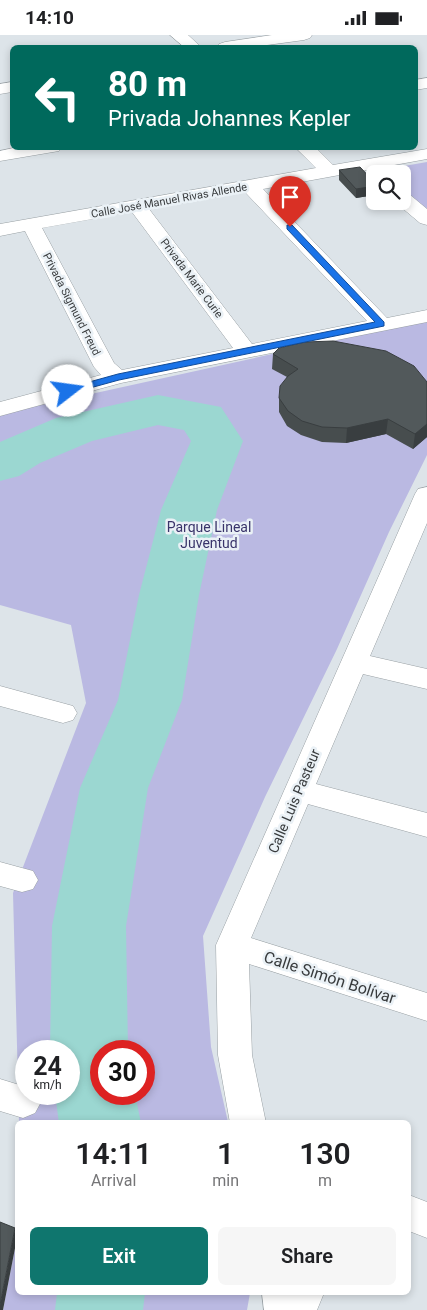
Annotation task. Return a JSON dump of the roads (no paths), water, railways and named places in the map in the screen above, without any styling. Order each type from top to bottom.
[{"type":"street","points":[[178,35],[190,45]]},
{"type":"street","points":[[238,45],[304,35]]},
{"type":"street","points":[[0,156],[35,150]]},
{"type":"street","points":[[307,150],[329,171]]},
{"type":"street","name":"Calle José Manuel Rivas Allende","points":[[386,165],[427,154]]},
{"type":"street","name":"Calle José Manuel Rivas Allende","points":[[0,230],[329,171],[366,169]]},
{"type":"street","points":[[250,185],[381,324]]},
{"type":"street","name":"Privada Marie Curie","points":[[137,206],[246,351]]},
{"type":"street","points":[[411,206],[427,219]]},
{"type":"street","name":"Privada Sigmund Freud","points":[[31,225],[104,367],[118,377]]},
{"type":"street","points":[[0,409],[118,377],[427,316]]},
{"type":"street","name":"Calle Luis Pasteur","points":[[247,1120],[235,1055],[232,945],[354,662],[416,549],[427,494]]},
{"type":"street","points":[[354,662],[427,679]]},
{"type":"street","points":[[0,697],[63,713]]},
{"type":"street","points":[[298,790],[427,825]]},
{"type":"street","name":"Calle Simón Bolívar","points":[[232,945],[427,1007]]},
{"type":"street","points":[[411,1214],[427,1219]]},
{"type":"street","points":[[281,1295],[284,1310]]},
{"type":"street","points":[[296,1310],[304,1295]]},
{"type":"waterway","points":[[0,465],[21,452],[75,429],[158,410],[203,418],[217,441],[189,510],[169,595],[150,700],[114,788],[89,926],[89,1052],[100,1120]]},
{"type":"waterway","points":[[99,1310],[101,1295]]},
{"type":"park label","name":"Parque Lineal Juventud","points":[[209,535]]}]
